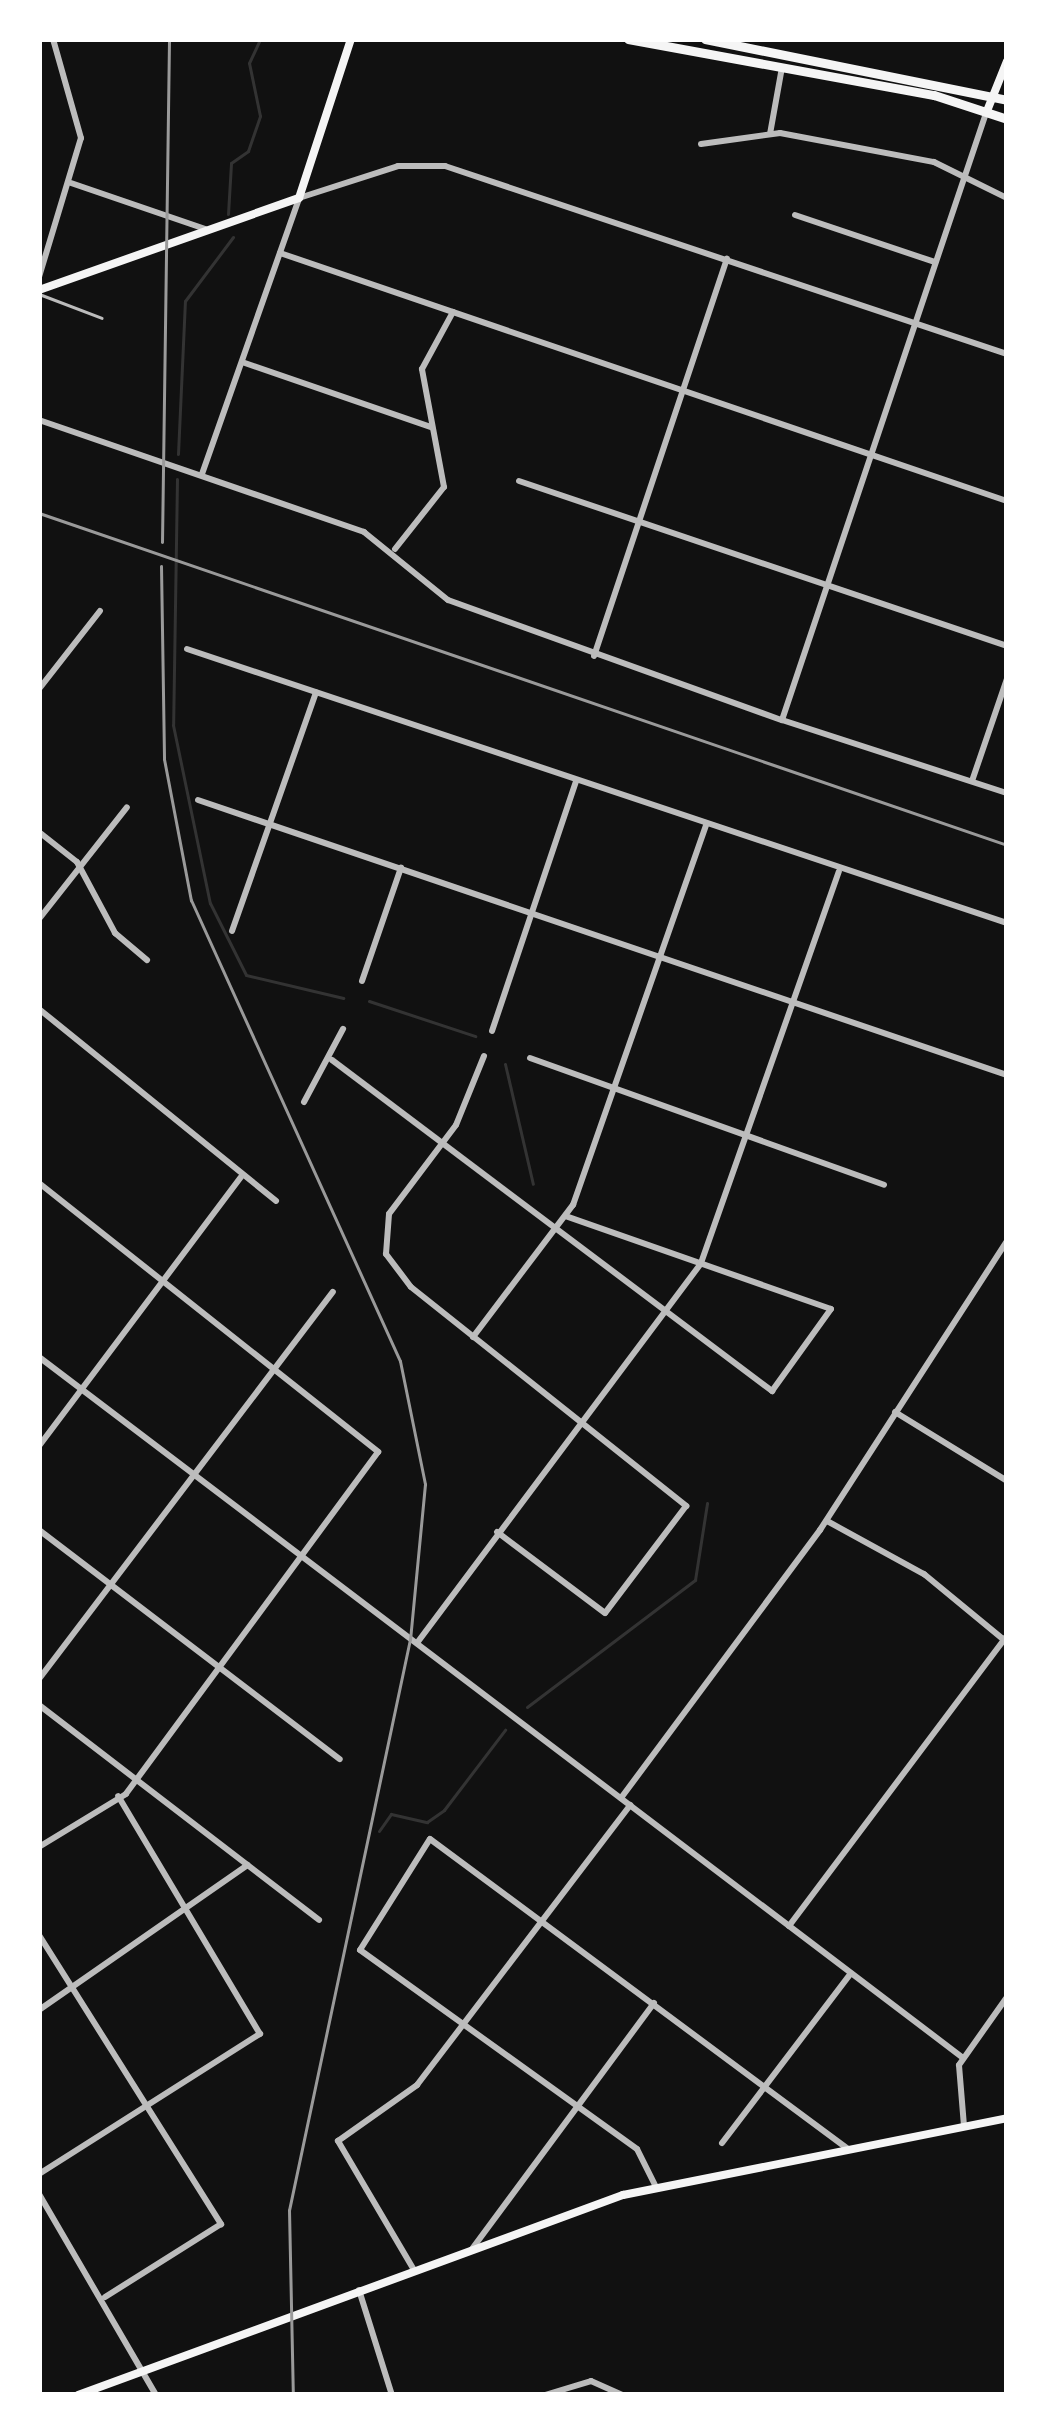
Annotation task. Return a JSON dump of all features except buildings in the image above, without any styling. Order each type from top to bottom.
[{"type":"highway","points":[[628,39],[987,111],[1007,119]]},
{"type":"highway","points":[[704,39],[1007,100]]},
{"type":"main road","points":[[39,292],[299,198],[351,39]]},
{"type":"main road","points":[[987,111],[1007,62]]},
{"type":"main road","points":[[78,2395],[472,2248],[656,2187],[1007,2118]]},
{"type":"street","points":[[39,277],[71,183],[80,123],[53,39]]},
{"type":"street","points":[[770,134],[784,53]]},
{"type":"street","points":[[782,720],[987,111]]},
{"type":"street","points":[[701,144],[770,134],[966,173],[1007,198]]},
{"type":"street","points":[[202,474],[299,198],[404,165],[445,166],[1007,354]]},
{"type":"street","points":[[71,183],[208,230]]},
{"type":"street","points":[[795,215],[935,262]]},
{"type":"street","points":[[280,253],[1007,501]]},
{"type":"street","points":[[594,656],[727,259]]},
{"type":"street","points":[[395,549],[442,495],[422,369],[453,312]]},
{"type":"street","points":[[242,362],[431,427]]},
{"type":"street","points":[[39,420],[202,474],[395,549],[448,600],[594,656],[1007,793]]},
{"type":"street","points":[[518,481],[1007,646]]},
{"type":"street","points":[[39,689],[100,611]]},
{"type":"street","points":[[188,650],[839,872],[1007,923]]},
{"type":"street","points":[[972,782],[1007,679]]},
{"type":"street","points":[[232,931],[316,692]]},
{"type":"street","points":[[492,1031],[576,782]]},
{"type":"street","points":[[197,800],[1007,1075]]},
{"type":"street","points":[[39,919],[127,807]]},
{"type":"street","points":[[473,1337],[566,1216],[617,1088],[706,825]]},
{"type":"street","points":[[39,832],[80,867],[115,933],[147,960]]},
{"type":"street","points":[[362,981],[401,868]]},
{"type":"street","points":[[417,1643],[701,1263],[839,872]]},
{"type":"street","points":[[39,1010],[231,1155],[241,1177],[276,1201]]},
{"type":"street","points":[[304,1102],[332,1060],[343,1029]]},
{"type":"street","points":[[484,1056],[444,1144],[388,1214],[386,1254],[473,1337],[686,1506],[605,1613],[497,1532]]},
{"type":"street","points":[[530,1058],[884,1184]]},
{"type":"street","points":[[332,1060],[772,1390],[831,1309],[566,1216]]},
{"type":"street","points":[[39,1446],[241,1177]]},
{"type":"street","points":[[39,1183],[372,1440],[377,1459],[137,1780],[39,1847]]},
{"type":"street","points":[[621,1798],[826,1521],[1007,1241]]},
{"type":"street","points":[[39,1679],[333,1292]]},
{"type":"street","points":[[39,1357],[962,2057]]},
{"type":"street","points":[[895,1412],[1007,1481]]},
{"type":"street","points":[[789,1926],[1006,1640],[924,1574],[826,1521]]},
{"type":"street","points":[[39,1530],[340,1759]]},
{"type":"street","points":[[39,1706],[319,1920]]},
{"type":"street","points":[[39,2174],[260,2034],[118,1796]]},
{"type":"street","points":[[414,2270],[337,2144],[408,2095],[630,1805]]},
{"type":"street","points":[[656,2187],[637,2149],[358,1946],[435,1838],[848,2149]]},
{"type":"street","points":[[39,2010],[189,1915],[248,1864]]},
{"type":"street","points":[[39,1935],[221,2224],[105,2297]]},
{"type":"street","points":[[722,2143],[851,1973]]},
{"type":"street","points":[[964,2126],[962,2057],[1007,1997]]},
{"type":"street","points":[[472,2248],[654,2003]]},
{"type":"street","points":[[39,2194],[105,2297],[156,2395]]},
{"type":"street","points":[[359,2290],[392,2395]]},
{"type":"street","points":[[545,2395],[591,2380],[622,2395]]},
{"type":"lane","points":[[39,292],[102,318]]},
{"type":"waterway","points":[[228,214],[231,163],[248,151],[260,116],[249,63],[260,39]]},
{"type":"waterway","points":[[178,454],[185,301],[233,237]]},
{"type":"waterway","points":[[177,479],[173,725],[210,903],[246,975],[343,998]]},
{"type":"waterway","points":[[369,1001],[475,1036]]},
{"type":"waterway","points":[[505,1064],[533,1184]]},
{"type":"waterway","points":[[527,1707],[695,1580],[707,1503]]},
{"type":"waterway","points":[[379,1831],[391,1814],[427,1822],[444,1810],[505,1730]]},
{"type":"railway","points":[[162,542],[169,39]]},
{"type":"railway","points":[[39,513],[1007,845]]},
{"type":"railway","points":[[161,566],[164,759],[191,900],[400,1361],[425,1484],[410,1639],[289,2210],[293,2395]]}]
